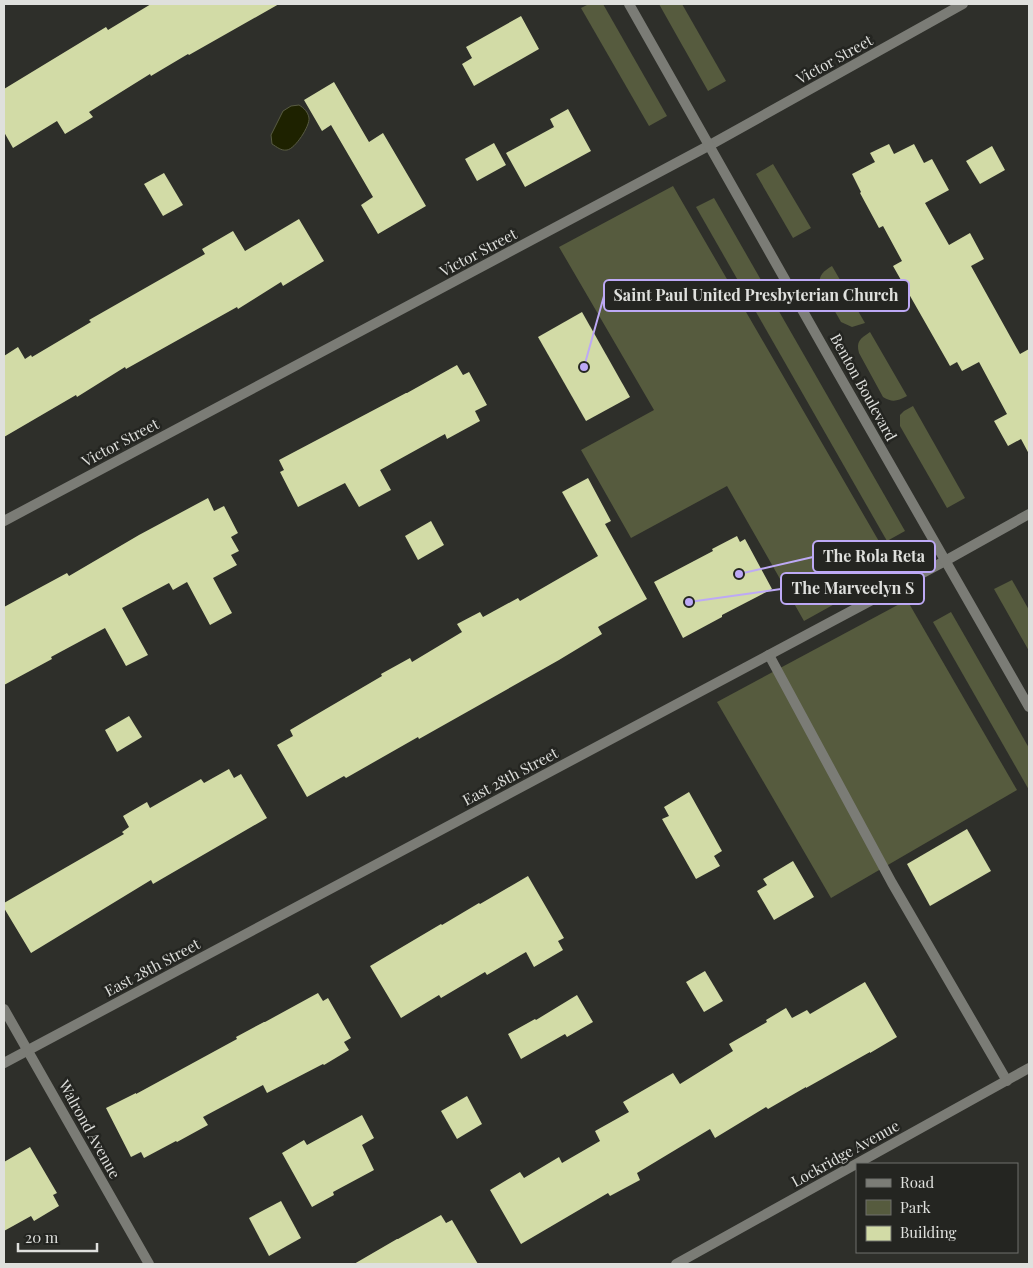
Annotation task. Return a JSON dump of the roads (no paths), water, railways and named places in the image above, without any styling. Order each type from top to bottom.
[{"type":"street","name":"Benton Boulevard","points":[[629,4],[1029,706]]},
{"type":"street","name":"Victor Street","points":[[4,521],[710,146],[963,4]]},
{"type":"street","name":"East 28th Street","points":[[4,1063],[945,561],[1029,514]]},
{"type":"street","points":[[769,655],[892,883],[1007,1081]]},
{"type":"street","name":"Walrond Avenue","points":[[4,1009],[149,1264]]},
{"type":"street","name":"Lockridge Avenue","points":[[859,1163],[1029,1068]]},
{"type":"street","name":"Lockridge Avenue","points":[[676,1264],[856,1164]]},
{"type":"place","name":"Saint Paul United Presbyterian Church","points":[[584,367]]},
{"type":"place","name":"The Rola Reta","points":[[739,574]]},
{"type":"place","name":"The Marveelyn S","points":[[689,602]]}]
